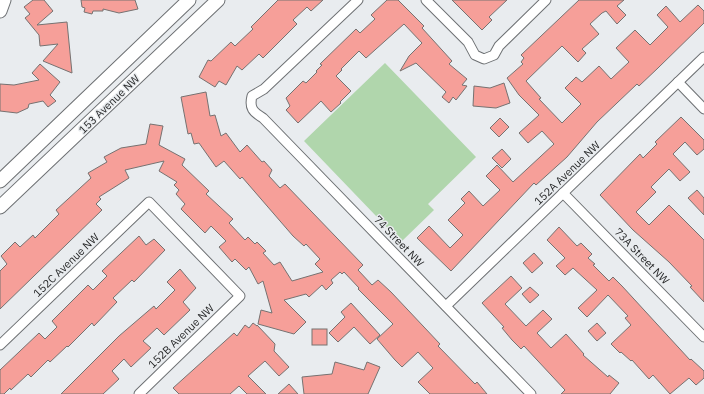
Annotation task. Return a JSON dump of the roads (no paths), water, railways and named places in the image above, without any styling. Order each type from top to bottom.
[{"type":"main road","points":[[0,11],[4,0]]},
{"type":"main road","name":"153 Avenue NW","points":[[0,181],[189,0]]},
{"type":"main road","name":"153 Avenue NW","points":[[0,207],[218,0]]},
{"type":"street","name":"74 Street NW","points":[[358,0],[264,89],[252,96],[250,104],[254,112],[263,118],[531,394]]},
{"type":"street","points":[[426,0],[468,42],[475,55],[484,59],[494,55],[499,46],[546,0]]},
{"type":"street","name":"152A Avenue NW","points":[[446,306],[704,57]]},
{"type":"street","points":[[678,82],[704,109]]},
{"type":"street","name":"73A Street NW","points":[[563,193],[704,337]]},
{"type":"street","name":"152C Avenue NW","points":[[0,345],[149,202],[240,296]]},
{"type":"street","name":"152B Avenue NW","points":[[140,394],[240,296]]}]
